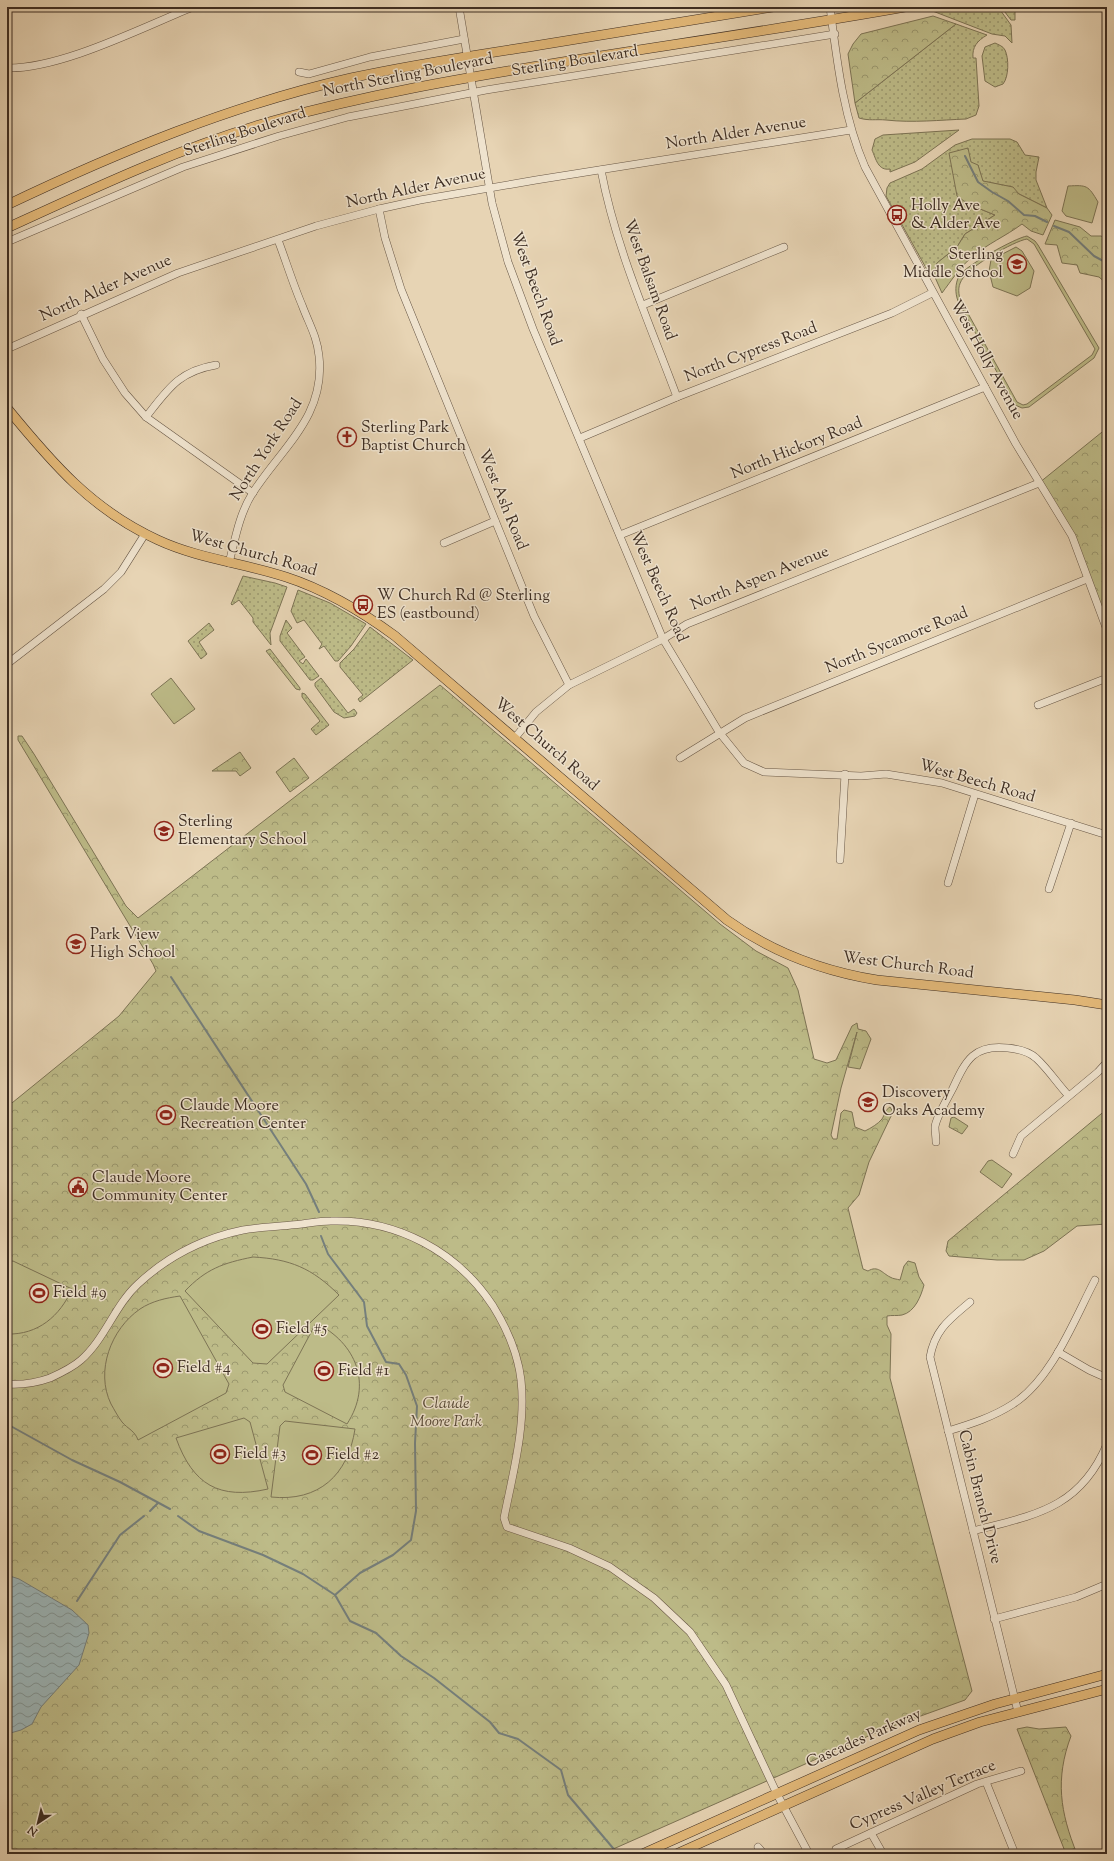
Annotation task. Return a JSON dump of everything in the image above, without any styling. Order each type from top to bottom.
[{"type":"main road","name":"North Sterling Boulevard","points":[[7,205],[138,146],[249,106],[352,78],[467,56],[773,7]]},
{"type":"main road","name":"North Sterling Boulevard","points":[[7,228],[125,175],[193,148],[274,121],[348,102],[471,77],[905,7]]},
{"type":"main road","name":"West Church Road","points":[[7,408],[47,457],[83,493],[117,518],[145,534],[188,552],[284,576],[320,590],[349,605],[395,636],[727,920],[746,934],[781,952],[823,969],[877,980],[1075,1000],[1107,1005]]},
{"type":"main road","name":"Cascades Parkway","points":[[642,1854],[919,1730],[1014,1699],[1107,1674]]},
{"type":"main road","name":"Cascades Parkway","points":[[676,1854],[933,1739],[980,1722],[1107,1689]]},
{"type":"street","points":[[7,68],[22,68],[52,62],[101,45],[193,7]]},
{"type":"street","name":"West Beech Road","points":[[459,7],[490,188],[508,262],[533,329],[663,639],[728,746],[744,763],[764,772],[845,774],[861,776],[886,774],[915,778],[942,783],[1107,835]]},
{"type":"street","name":"West Holly Avenue","points":[[830,7],[844,106],[857,150],[874,186],[932,293],[1039,483],[1072,536],[1107,630]]},
{"type":"street","name":"Sterling Boulevard","points":[[7,242],[170,173],[225,152],[348,117],[474,93],[835,34]]},
{"type":"street","points":[[299,72],[308,74],[370,57],[464,39]]},
{"type":"street","name":"North Alder Avenue","points":[[7,348],[81,314],[178,273],[316,226],[379,209],[420,200],[490,188],[851,130]]},
{"type":"street","name":"West Balsam Road","points":[[601,170],[608,206],[625,264],[643,305],[677,397]]},
{"type":"street","name":"West Ash Road","points":[[379,209],[386,238],[402,288],[495,521],[534,616],[569,685]]},
{"type":"street","name":"North York Road","points":[[229,563],[238,527],[253,493],[288,448],[310,414],[318,393],[320,374],[315,333],[302,306],[278,240]]},
{"type":"street","points":[[643,305],[784,247]]},
{"type":"street","name":"North Cypress Road","points":[[580,438],[677,397],[892,313],[932,293]]},
{"type":"street","points":[[81,314],[102,359],[125,393],[146,417],[253,493]]},
{"type":"street","points":[[146,417],[182,376],[204,367],[216,365]]},
{"type":"street","name":"North Hickory Road","points":[[620,535],[985,387]]},
{"type":"street","name":"North Aspen Avenue","points":[[514,739],[536,712],[569,685],[663,639],[687,624],[1039,483]]},
{"type":"street","points":[[444,542],[495,521]]},
{"type":"street","points":[[7,664],[108,585],[122,572],[145,534]]},
{"type":"street","name":"North Sycamore Road","points":[[680,758],[719,732],[745,718],[1087,579]]},
{"type":"street","points":[[1038,705],[1107,678]]},
{"type":"street","points":[[840,860],[845,774]]},
{"type":"street","points":[[948,883],[975,794]]},
{"type":"street","points":[[1049,889],[1071,824]]},
{"type":"street","points":[[936,1142],[935,1126],[964,1064],[972,1055],[981,1049],[994,1046],[1018,1049],[1027,1052],[1036,1058],[1068,1095]]},
{"type":"street","points":[[1013,1154],[1021,1136],[1068,1095],[1098,1072],[1107,1062]]},
{"type":"street","points":[[7,1384],[29,1384],[43,1380],[58,1374],[81,1361],[90,1351],[122,1302],[137,1285],[164,1262],[210,1238],[245,1230],[331,1221],[381,1226],[400,1231],[428,1244],[461,1268],[486,1296],[505,1329],[516,1358],[521,1378],[522,1410],[519,1440],[504,1518],[507,1527],[569,1548],[610,1567],[634,1583],[673,1615],[701,1647],[726,1684],[777,1794],[809,1854]]},
{"type":"street","points":[[948,1430],[972,1424],[996,1414],[1014,1403],[1036,1384],[1058,1352],[1095,1280]]},
{"type":"street","name":"Cabin Branch Drive","points":[[970,1302],[946,1323],[932,1343],[930,1357],[1018,1712]]},
{"type":"street","points":[[1058,1352],[1089,1370],[1107,1378]]},
{"type":"street","points":[[973,1531],[1035,1515],[1065,1499],[1092,1474],[1100,1461],[1107,1444]]},
{"type":"street","points":[[994,1619],[1076,1597],[1107,1584]]},
{"type":"street","name":"Cypress Valley Terrace","points":[[836,1849],[986,1782],[1021,1771]]},
{"type":"street","points":[[986,1782],[1015,1854]]},
{"type":"street","points":[[871,1833],[883,1854]]},
{"type":"street","points":[[758,1847],[764,1854]]},
{"type":"green space","points":[[953,7],[998,7],[1011,25],[1012,43],[1005,36],[992,34],[930,10]]},
{"type":"green space","points":[[1001,7],[1066,7],[1015,10],[1015,20],[1011,20]]},
{"type":"green space","points":[[933,16],[956,24],[855,103],[848,54],[853,44],[861,34]]},
{"type":"green space","points":[[956,24],[987,35],[978,42],[973,51],[973,58],[976,58],[979,106],[976,115],[966,119],[916,121],[869,120],[859,118],[855,103]]},
{"type":"green space","points":[[995,43],[1005,50],[1008,67],[1005,81],[1003,84],[995,87],[985,81],[982,56],[985,47]]},
{"type":"green space","points":[[959,130],[915,162],[890,172],[890,169],[880,166],[872,150],[875,139],[883,135]]},
{"type":"green space","points":[[972,139],[1010,139],[1017,142],[1025,155],[1039,157],[1036,180],[1047,208],[1019,194],[1012,187],[982,181],[978,165],[968,204],[995,215],[965,234],[957,247],[937,263],[934,275],[931,277],[886,196],[887,188],[890,183],[922,169],[955,145]]},
{"type":"green space","points":[[968,148],[971,162],[978,165],[983,181],[1013,187],[1019,194],[1047,208],[1052,215],[1043,235],[1031,231],[1022,224],[978,252],[956,274],[942,293],[934,275],[937,263],[957,247],[965,234],[995,215],[968,204],[957,196],[949,153]]},
{"type":"green space","points":[[1068,186],[1086,187],[1095,196],[1098,202],[1092,223],[1066,216],[1062,211]]},
{"type":"green space","points":[[1055,220],[1080,227],[1091,236],[1101,236],[1107,239],[1107,284],[1099,277],[1080,273],[1077,265],[1062,263],[1057,245],[1045,244]]},
{"type":"green space","points":[[1027,236],[1038,245],[1099,348],[1094,358],[1029,407],[1022,408],[1015,405],[956,295],[957,282],[963,271],[991,253]],"holes":[[[1027,239],[1034,244],[1095,349],[1092,355],[1027,404],[1023,405],[1017,402],[960,299],[959,288],[961,281],[967,273],[992,255],[1012,244]]]},
{"type":"green space","points":[[1016,247],[1022,251],[1034,271],[1030,288],[1017,296],[993,287],[989,271],[991,260]]},
{"type":"green space","points":[[1107,428],[1107,630],[1072,536],[1039,483]]},
{"type":"green space","points":[[243,576],[287,587],[270,633],[271,645],[253,622],[253,618],[239,600],[232,605],[231,604]]},
{"type":"green space","points":[[298,590],[330,603],[366,624],[351,646],[338,661],[335,661],[324,646],[319,649],[322,644],[304,620],[297,623],[291,611]]},
{"type":"green space","points":[[286,620],[292,628],[287,633],[305,657],[299,661],[303,664],[306,659],[319,676],[313,680],[310,680],[280,641],[280,636]]},
{"type":"green space","points":[[209,623],[214,630],[199,642],[207,654],[201,659],[188,641]]},
{"type":"green space","points":[[370,627],[413,660],[360,702],[358,699],[363,695],[340,667],[340,663],[354,649]]},
{"type":"green space","points":[[270,649],[300,690],[296,689],[266,651]]},
{"type":"green space","points":[[171,678],[195,709],[174,724],[151,694]]},
{"type":"green space","points":[[321,678],[348,713],[354,709],[357,713],[355,716],[344,718],[334,712],[315,686],[315,683]]},
{"type":"green space","name":"Claude Moore Park","points":[[440,685],[720,924],[756,951],[788,968],[798,990],[814,1059],[827,1063],[836,1060],[852,1026],[857,1023],[858,1029],[866,1031],[871,1039],[860,1069],[848,1067],[857,1032],[841,1088],[831,1135],[833,1139],[837,1139],[841,1113],[844,1110],[852,1112],[855,1127],[865,1131],[882,1119],[888,1108],[890,1107],[893,1112],[869,1162],[859,1195],[848,1208],[863,1269],[868,1271],[871,1269],[877,1269],[891,1278],[900,1280],[904,1266],[908,1261],[915,1263],[919,1277],[924,1285],[919,1299],[910,1311],[902,1315],[887,1316],[887,1325],[891,1334],[890,1378],[972,1691],[965,1700],[882,1730],[602,1854],[7,1854],[7,1107],[119,1016],[156,971],[18,740],[18,736],[22,736],[34,754],[126,906],[138,918]]},
{"type":"green space","points":[[302,693],[305,694],[329,725],[316,735],[311,729],[320,721],[302,697]]},
{"type":"green space","points":[[240,752],[251,768],[240,776],[236,771],[212,771]]},
{"type":"green space","points":[[294,758],[309,778],[290,792],[276,772]]},
{"type":"green space","points":[[1107,1109],[1107,1224],[1077,1226],[1044,1251],[1024,1260],[997,1260],[949,1256],[946,1251],[948,1241]]},
{"type":"green space","points":[[954,1117],[968,1126],[962,1134],[949,1127],[951,1118]]},
{"type":"green space","points":[[992,1160],[1012,1174],[1002,1188],[980,1172],[988,1161]]},
{"type":"green space","name":"Field #5","points":[[253,1257],[278,1260],[300,1267],[319,1278],[339,1295],[267,1364],[253,1363],[185,1291],[200,1277],[216,1268]]},
{"type":"green space","name":"Field #9","points":[[13,1261],[72,1289],[61,1308],[47,1322],[29,1331],[7,1334],[7,1262]]},
{"type":"green space","name":"Field #4","points":[[180,1296],[229,1384],[226,1393],[138,1440],[135,1434],[119,1418],[111,1404],[106,1391],[105,1365],[114,1339],[130,1317],[149,1304],[159,1300]]},
{"type":"green space","name":"Field #1","points":[[316,1323],[330,1331],[341,1342],[350,1353],[356,1366],[359,1380],[359,1394],[355,1409],[347,1424],[285,1392],[283,1385]]},
{"type":"green space","name":"Field #3","points":[[244,1418],[250,1422],[268,1489],[251,1492],[222,1490],[210,1485],[200,1478],[183,1454],[176,1438]]},
{"type":"green space","name":"Field #2","points":[[285,1421],[355,1429],[346,1460],[338,1472],[328,1482],[317,1490],[303,1495],[271,1497],[280,1426]]},
{"type":"green space","points":[[1027,1727],[1039,1729],[1066,1727],[1071,1736],[1066,1752],[1061,1781],[1063,1810],[1077,1854],[1066,1854],[1017,1729]]},
{"type":"water","points":[[7,1575],[19,1579],[72,1610],[88,1625],[89,1633],[79,1665],[41,1707],[32,1724],[21,1730],[7,1734]]},
{"type":"waterway","points":[[965,156],[978,182],[1008,201],[1024,215],[1035,216],[1047,222]]},
{"type":"waterway","points":[[1054,226],[1069,232],[1094,256],[1107,263]]},
{"type":"waterway","points":[[171,977],[306,1184],[319,1212]]},
{"type":"waterway","points":[[321,1236],[328,1254],[364,1302],[367,1326],[386,1362],[399,1364],[406,1375],[417,1406],[415,1443],[416,1511],[411,1540],[393,1555],[360,1573],[335,1595]]},
{"type":"waterway","points":[[7,1424],[72,1460],[120,1482],[170,1509]]},
{"type":"waterway","points":[[150,1511],[158,1503]]},
{"type":"waterway","points":[[77,1601],[120,1535],[144,1516]]},
{"type":"waterway","points":[[178,1516],[199,1531],[263,1555],[303,1574],[335,1595],[350,1621],[376,1633],[401,1656],[434,1678],[490,1722],[499,1733],[518,1739],[561,1770],[568,1795],[618,1854]]},
{"type":"place","name":"Holly Ave & Alder Ave","points":[[897,215]]},
{"type":"place","name":"Sterling Middle School","points":[[1017,264]]},
{"type":"place","name":"Sterling Park Baptist Church","points":[[347,437]]},
{"type":"place","name":"W Church Rd @ Sterling ES (eastbound)","points":[[363,605]]},
{"type":"place","name":"Sterling Elementary School","points":[[164,831]]},
{"type":"place","name":"Park View High School","points":[[76,944]]},
{"type":"place","name":"Discovery Oaks Academy","points":[[868,1102]]},
{"type":"place","name":"Claude Moore Recreation Center","points":[[166,1115]]},
{"type":"place","name":"Claude Moore Community Center","points":[[78,1187]]},
{"type":"place","name":"Field #9","points":[[39,1293]]},
{"type":"place","name":"Field #5","points":[[262,1329]]},
{"type":"place","name":"Field #4","points":[[163,1368]]},
{"type":"place","name":"Field #1","points":[[324,1371]]},
{"type":"place","name":"Field #3","points":[[220,1454]]},
{"type":"place","name":"Field #2","points":[[312,1455]]}]
